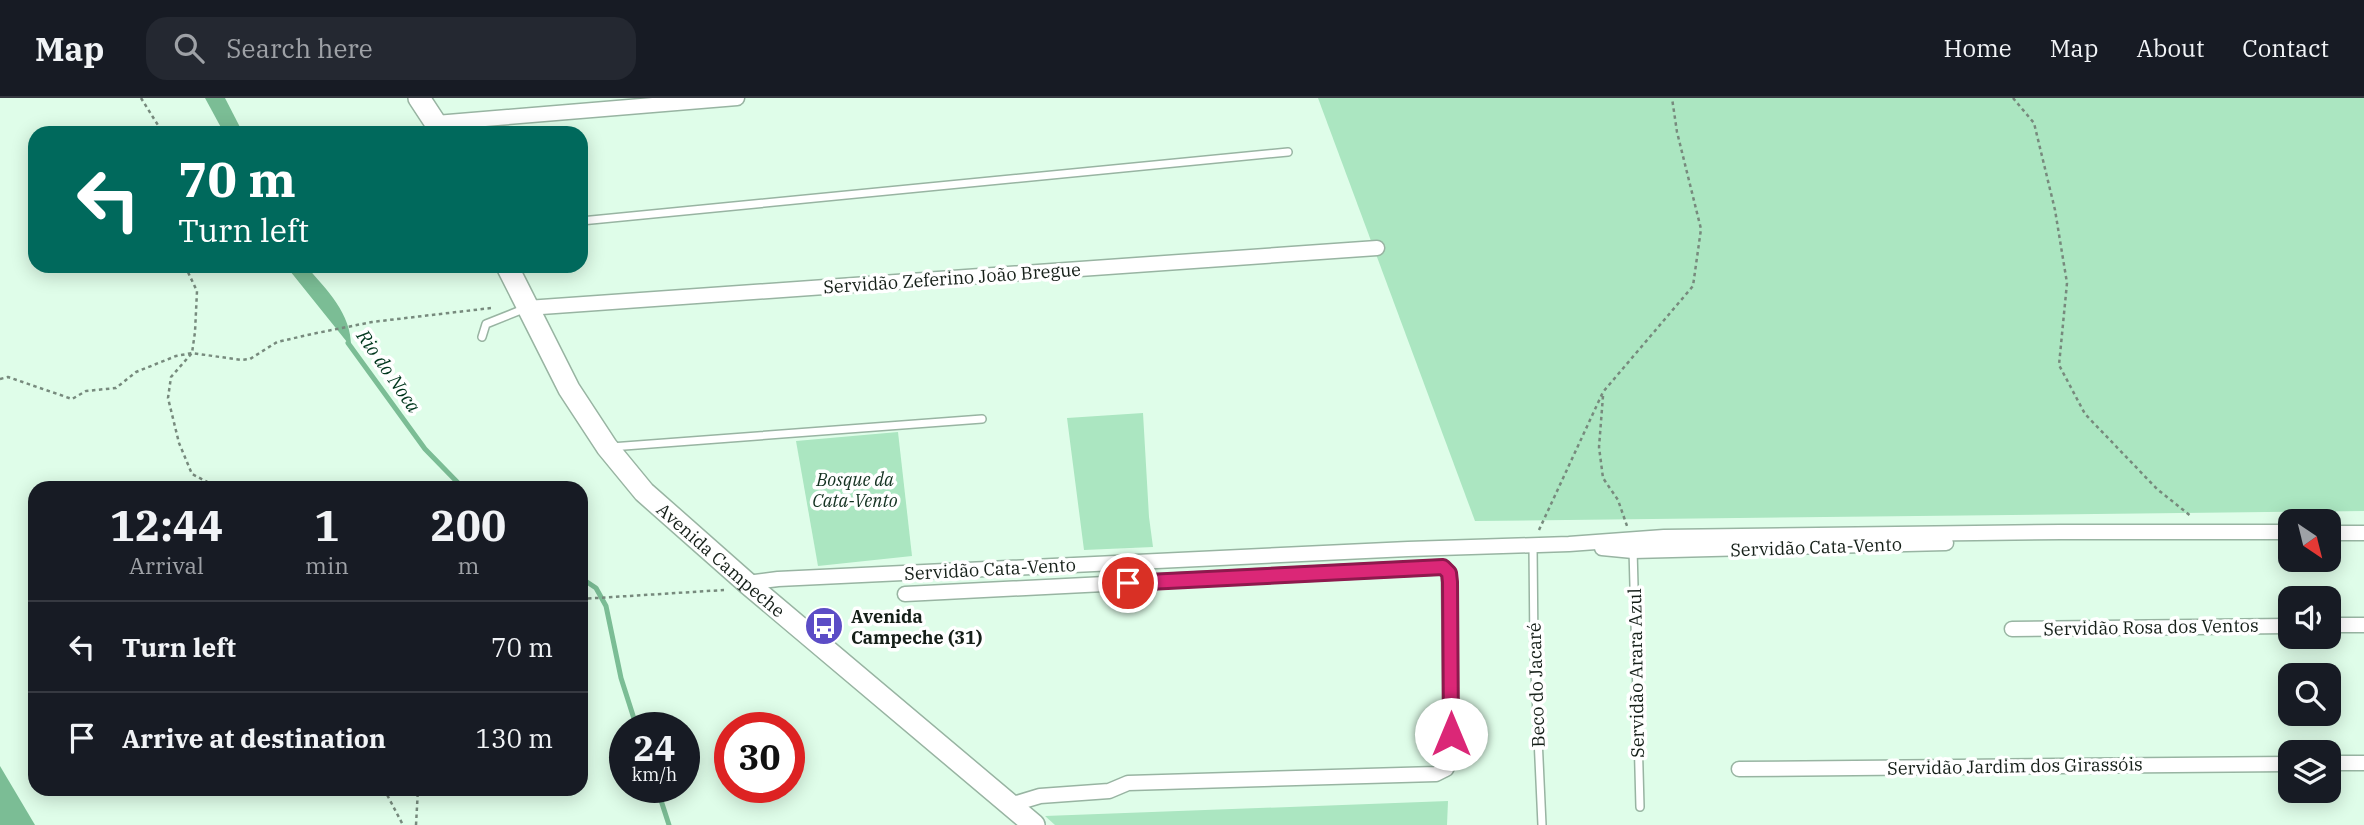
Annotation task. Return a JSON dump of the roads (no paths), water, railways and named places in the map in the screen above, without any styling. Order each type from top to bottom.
[{"type":"main road","points":[[419,98],[438,126]]},
{"type":"main road","name":"Avenida Campeche","points":[[510,273],[569,389],[607,447],[661,509],[1034,825]]},
{"type":"street","points":[[459,126],[737,98]]},
{"type":"street","name":"Servidão Zeferino João Bregue","points":[[526,306],[1377,248]]},
{"type":"street","name":"Servidão Cata-Vento","points":[[747,583],[778,579],[1569,544],[1997,541],[2062,532],[2278,532]]},
{"type":"street","points":[[2342,533],[2364,533]]},
{"type":"street","points":[[1266,556],[1267,576]]},
{"type":"street","points":[[905,594],[1443,567],[1449,573],[1451,760],[1446,769],[1436,774],[1128,783],[1109,791],[1040,796],[1010,805]]},
{"type":"street","points":[[2341,625],[2364,625]]},
{"type":"street","name":"Servidão Rosa dos Ventos","points":[[2011,629],[2278,626]]},
{"type":"street","points":[[2341,763],[2364,763]]},
{"type":"street","name":"Servidão Jardim dos Girassóis","points":[[1739,769],[2278,764]]},
{"type":"lane","points":[[588,219],[1288,152]]},
{"type":"lane","points":[[482,337],[486,324],[526,306]]},
{"type":"lane","points":[[607,447],[982,419]]},
{"type":"lane","name":"Servidão Arara Azul","points":[[1633,544],[1640,807]]},
{"type":"lane","name":"Beco do Jacaré","points":[[1533,546],[1534,661],[1542,825]]},
{"type":"waterway","name":"Rio do Noca","points":[[348,343],[425,449],[456,481]]},
{"type":"waterway","name":"Rio do Noca","points":[[588,583],[596,588],[606,606],[621,678],[632,712]]},
{"type":"waterway","name":"Rio do Noca","points":[[662,803],[669,825]]},
{"type":"place","name":"Avenida Campeche (31)","points":[[824,626]]},
{"type":"park label","name":"Bosque da Cata-Vento","points":[[855,489]]}]
